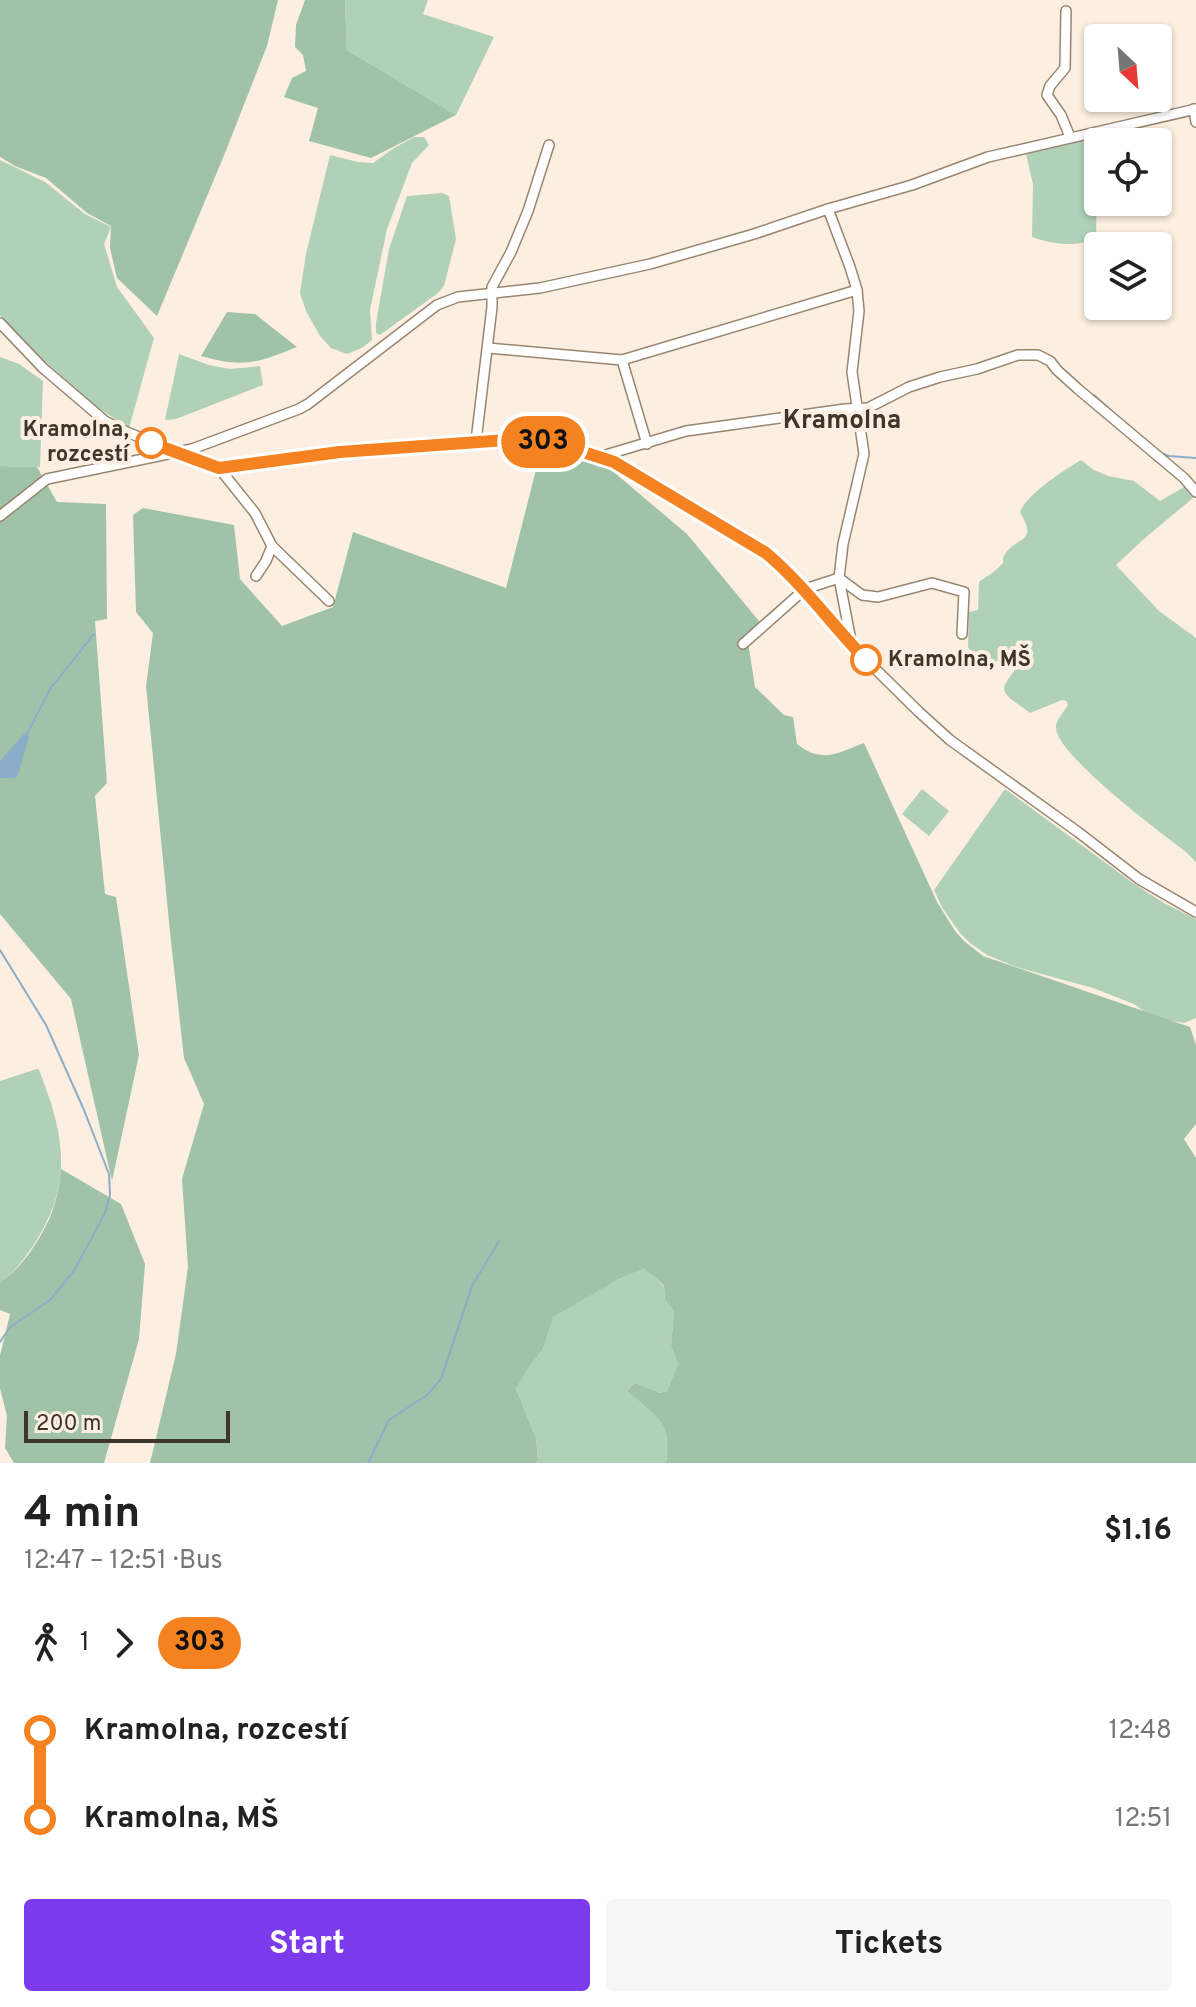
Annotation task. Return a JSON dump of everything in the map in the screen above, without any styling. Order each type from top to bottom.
[{"type":"street","points":[[1066,11],[1065,68],[1050,86],[1047,95],[1061,115],[1070,137]]},
{"type":"street","points":[[0,516],[47,479],[192,449],[308,404],[437,305],[458,297],[540,288],[650,264],[912,185],[988,157],[1070,137],[1195,109],[1196,122]]},
{"type":"street","points":[[476,441],[492,287],[528,211],[549,145]]},
{"type":"street","points":[[828,209],[857,290],[859,311],[852,372],[864,454],[843,544],[839,578],[852,646]]},
{"type":"street","points":[[488,348],[622,360],[857,290]]},
{"type":"street","points":[[0,323],[43,368],[105,421],[219,468],[340,452],[520,439],[568,447],[614,462],[766,553],[805,589],[852,646],[950,740],[1139,879],[1196,912]]},
{"type":"street","points":[[601,456],[686,431],[868,408],[909,387],[940,377],[1018,355],[1038,355],[1050,361],[1078,389],[1184,478],[1196,492]]},
{"type":"street","points":[[622,360],[647,444]]},
{"type":"street","points":[[219,468],[255,513],[272,546],[329,601]]},
{"type":"street","points":[[256,576],[272,546]]},
{"type":"street","points":[[743,644],[805,589],[839,578]]},
{"type":"street","points":[[839,578],[862,595],[878,597],[932,583],[964,592],[962,634]]},
{"type":"green space","points":[[0,0],[278,0],[267,46],[157,316],[117,278],[110,248],[111,226],[87,213],[46,178],[0,157]]},
{"type":"green space","points":[[305,0],[345,0],[347,50],[456,115],[371,158],[309,141],[318,108],[284,97],[292,78],[306,71],[303,55],[295,47],[296,25]]},
{"type":"green space","points":[[345,0],[428,0],[423,14],[494,37],[456,115],[347,50]]},
{"type":"green space","points":[[414,137],[424,137],[429,145],[412,163],[387,229],[370,310],[372,340],[347,354],[331,348],[320,336],[300,293],[306,254],[330,155],[373,163]]},
{"type":"green space","points":[[1084,141],[1084,216],[1096,216],[1096,232],[1084,232],[1084,242],[1064,244],[1032,237],[1033,184],[1026,154]]},
{"type":"green space","points":[[0,160],[45,182],[85,214],[111,227],[104,244],[117,287],[154,338],[129,428],[91,403],[16,335],[0,315]]},
{"type":"green space","points":[[442,193],[449,196],[456,239],[444,286],[380,335],[376,333],[376,323],[389,249],[407,196]]},
{"type":"green space","points":[[227,312],[255,314],[297,347],[250,362],[228,362],[201,356]]},
{"type":"green space","points":[[179,354],[230,369],[260,366],[263,385],[176,419],[165,420]]},
{"type":"green space","points":[[0,357],[19,364],[43,381],[40,467],[0,466]]},
{"type":"green space","points":[[541,450],[603,463],[687,534],[759,621],[748,642],[755,687],[784,715],[793,717],[797,744],[806,750],[830,755],[864,743],[937,902],[964,941],[983,956],[1190,1027],[1196,1045],[1196,1124],[1184,1139],[1196,1158],[1196,1463],[666,1463],[667,1437],[664,1428],[654,1414],[627,1391],[635,1383],[660,1393],[667,1391],[678,1363],[671,1347],[674,1311],[665,1300],[664,1286],[644,1269],[619,1279],[553,1317],[543,1349],[516,1389],[536,1438],[536,1463],[150,1463],[176,1354],[188,1267],[182,1179],[204,1104],[184,1058],[146,686],[153,633],[136,612],[133,515],[143,508],[234,525],[240,579],[282,626],[333,607],[353,532],[506,588]]},
{"type":"green space","points":[[1081,460],[1108,476],[1134,481],[1160,501],[1184,487],[1193,498],[1116,565],[1158,610],[1196,638],[1196,862],[1111,792],[1072,755],[1060,739],[1056,727],[1068,705],[1066,701],[1030,713],[1004,691],[1020,663],[1009,654],[983,670],[968,647],[969,612],[978,610],[979,582],[998,568],[1010,548],[1027,535],[1020,512],[1024,505],[1046,483]]},
{"type":"green space","points":[[0,466],[37,467],[57,502],[106,504],[107,619],[95,621],[107,783],[95,796],[105,894],[116,897],[139,1055],[112,1181],[71,999],[0,914]]},
{"type":"green space","points":[[922,789],[949,811],[929,836],[902,814]]},
{"type":"green space","points":[[1005,789],[1133,883],[1196,919],[1196,1018],[1184,1023],[1168,1020],[1093,988],[1016,967],[987,955],[960,933],[934,890]]},
{"type":"green space","points":[[37,1069],[55,1116],[61,1159],[60,1180],[46,1223],[33,1246],[14,1270],[0,1281],[0,1081]]},
{"type":"green space","points":[[61,1169],[121,1204],[145,1264],[139,1339],[104,1463],[14,1463],[5,1448],[7,1416],[0,1388],[0,1356],[10,1314],[0,1310],[0,1281],[16,1270],[44,1230],[52,1212]]},
{"type":"green space","points":[[644,1269],[664,1287],[665,1300],[674,1311],[671,1347],[678,1363],[667,1391],[660,1393],[635,1383],[627,1391],[654,1414],[664,1428],[667,1437],[666,1463],[536,1463],[536,1438],[516,1389],[543,1349],[553,1316],[619,1279]]},
{"type":"water","points":[[24,734],[29,737],[18,775],[15,778],[0,778],[0,761]]},
{"type":"waterway","points":[[1094,395],[1126,424]]},
{"type":"waterway","points":[[1161,453],[1196,458]]},
{"type":"waterway","points":[[26,736],[50,689],[94,634]]},
{"type":"waterway","points":[[0,950],[46,1025],[109,1174],[110,1195],[105,1213],[74,1271],[50,1300],[10,1327],[0,1342]]},
{"type":"waterway","points":[[368,1463],[389,1420],[427,1395],[441,1379],[472,1286],[499,1241]]},
{"type":"bus line","name":"303","points":[[151,443],[219,468],[340,452],[520,439],[601,456],[766,553],[805,589],[866,660]]},
{"type":"place","name":"Kramolna, rozcestí","points":[[151,443]]},
{"type":"place","name":"Kramolna, MŠ","points":[[866,660]]},
{"type":"district","name":"Kramolna","points":[[842,421]]}]
